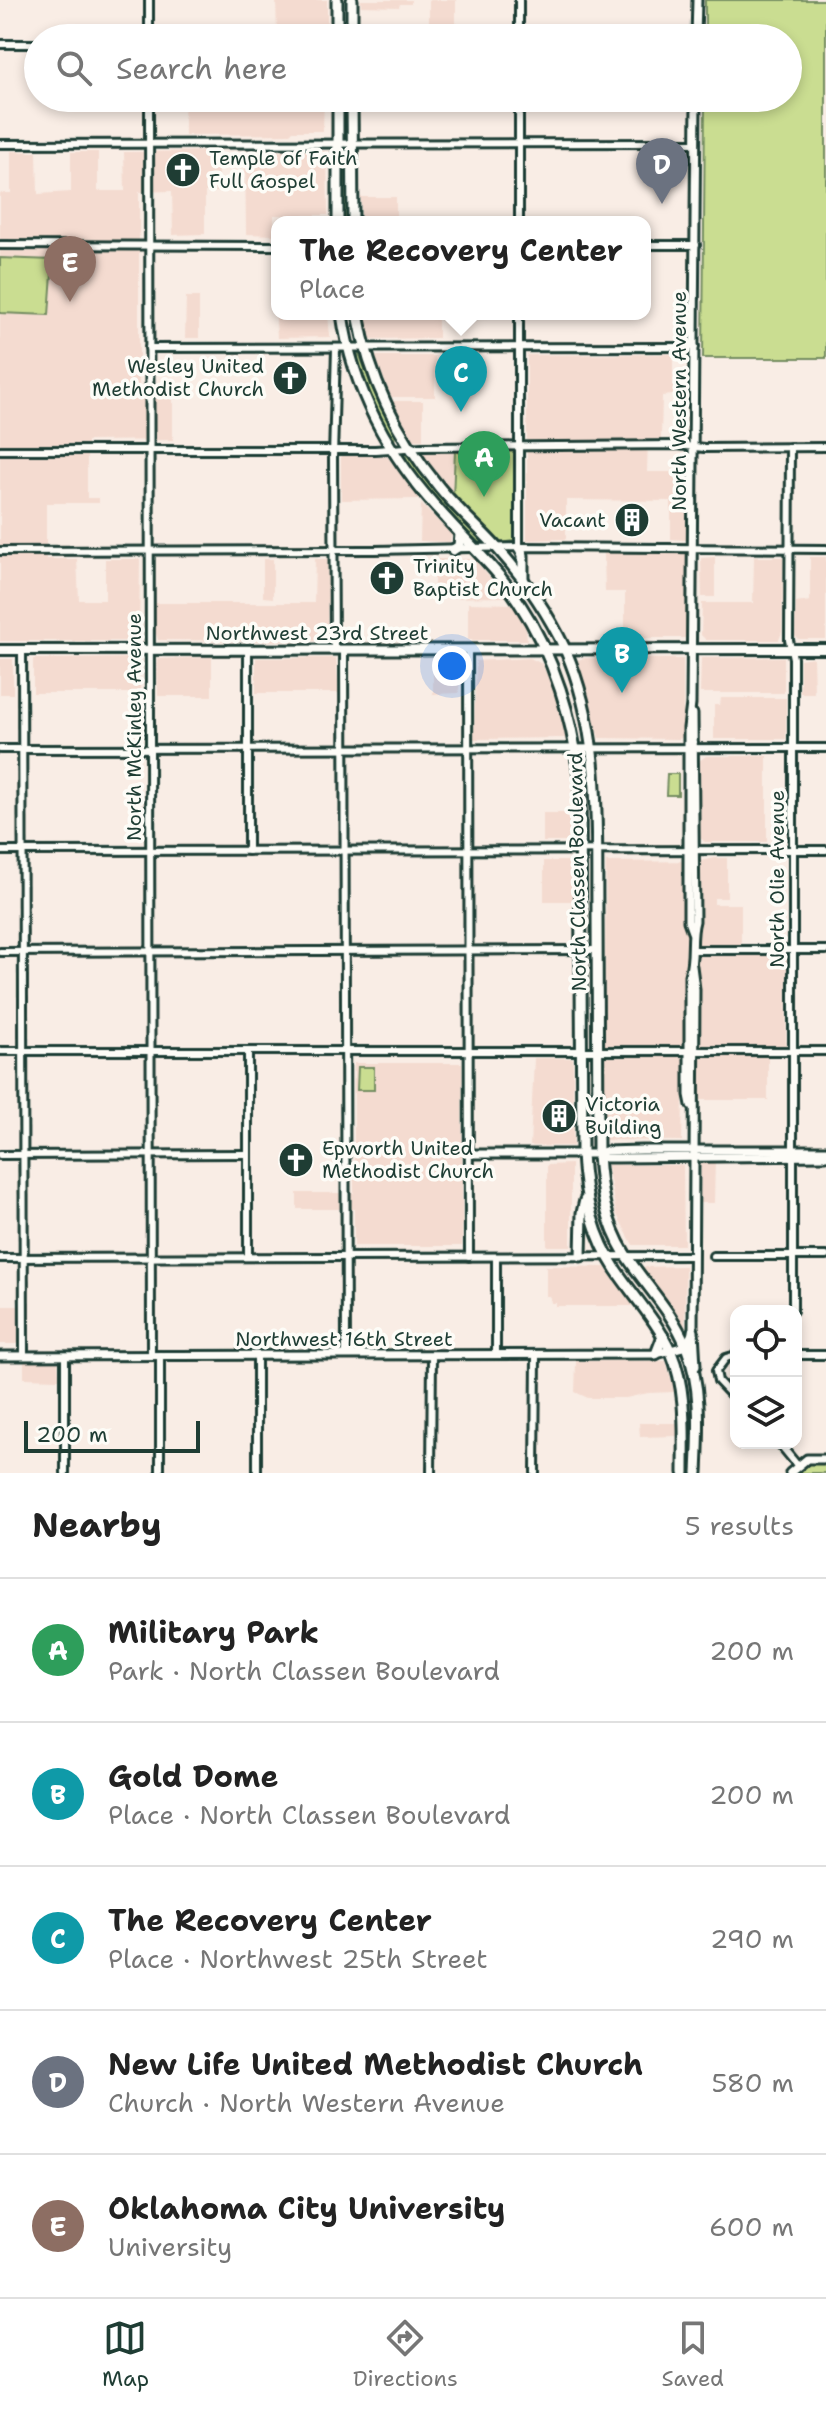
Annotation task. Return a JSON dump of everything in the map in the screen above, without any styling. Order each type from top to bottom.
[{"type":"main road","points":[[337,0],[337,24]]},
{"type":"main road","points":[[352,0],[352,24]]},
{"type":"main road","points":[[338,112],[338,216]]},
{"type":"main road","points":[[352,112],[353,216]]},
{"type":"main road","name":"North Classen Boulevard","points":[[343,320],[348,348],[368,405],[391,449],[431,502],[476,549],[518,600],[544,650],[563,699],[580,786],[582,1154],[586,1197],[591,1218],[608,1256],[657,1323],[671,1352],[683,1394],[684,1473]]},
{"type":"main road","name":"North Classen Boulevard","points":[[359,320],[376,383],[410,448],[440,488],[523,580],[564,649],[587,715],[592,748],[597,851],[598,1154],[603,1201],[612,1229],[627,1256],[668,1312],[686,1346],[699,1406],[697,1473]]},
{"type":"main road","points":[[453,550],[461,543],[460,534]]},
{"type":"main road","points":[[519,547],[523,555],[523,580]]},
{"type":"main road","name":"Northwest 23rd Street","points":[[0,650],[826,649]]},
{"type":"main road","points":[[581,1256],[582,1213],[586,1197]]},
{"type":"main road","points":[[693,1331],[694,1377]]},
{"type":"main road","points":[[656,1354],[663,1336]]},
{"type":"street","points":[[149,0],[149,24]]},
{"type":"street","points":[[519,0],[519,24]]},
{"type":"street","points":[[696,24],[697,0]]},
{"type":"street","points":[[0,44],[24,44]]},
{"type":"street","name":"North McKinley Avenue","points":[[149,112],[150,1257],[160,1473]]},
{"type":"street","points":[[519,112],[519,216]]},
{"type":"street","name":"North Western Avenue","points":[[686,1346],[693,1331],[692,1110],[695,1095],[692,1051],[695,974],[692,966],[692,932],[695,921],[691,704],[696,112]]},
{"type":"street","points":[[0,144],[696,143]]},
{"type":"street","points":[[0,245],[271,246]]},
{"type":"street","points":[[651,245],[696,245]]},
{"type":"street","points":[[519,320],[519,547]]},
{"type":"street","points":[[149,348],[695,347]]},
{"type":"street","points":[[336,348],[334,550],[345,748],[346,1355]]},
{"type":"street","name":"North Olie Avenue","points":[[790,447],[793,1305]]},
{"type":"street","points":[[0,450],[826,447]]},
{"type":"street","points":[[0,551],[453,550],[519,547],[826,549]]},
{"type":"street","points":[[468,649],[469,1257]]},
{"type":"street","points":[[22,650],[24,1356]]},
{"type":"street","points":[[248,650],[248,851]]},
{"type":"street","points":[[0,749],[826,748]]},
{"type":"street","points":[[0,851],[826,850]]},
{"type":"street","points":[[0,952],[597,950]]},
{"type":"street","points":[[692,950],[826,950]]},
{"type":"street","points":[[0,1051],[826,1051]]},
{"type":"street","points":[[248,1051],[248,1257]]},
{"type":"street","points":[[469,1154],[598,1154],[605,1158],[826,1150]]},
{"type":"street","points":[[793,1153],[826,1156]]},
{"type":"street","points":[[0,1155],[248,1154]]},
{"type":"street","points":[[0,1258],[692,1256]]},
{"type":"street","points":[[713,1256],[826,1256]]},
{"type":"street","points":[[496,1257],[496,1355]]},
{"type":"street","name":"Northwest 16th Street","points":[[0,1356],[656,1354],[686,1346]]},
{"type":"street","points":[[257,1355],[257,1473]]},
{"type":"street","points":[[431,1473],[432,1355]]},
{"type":"street","points":[[535,1473],[536,1355]]},
{"type":"street","points":[[802,1355],[826,1355]]},
{"type":"street","points":[[65,1356],[65,1473]]},
{"type":"street","points":[[730,1357],[716,1368],[717,1379],[730,1393]]},
{"type":"street","points":[[784,1449],[797,1465]]},
{"type":"street","points":[[790,1473],[810,1458],[826,1459]]},
{"type":"shaded area","points":[[276,0],[327,0],[327,24],[277,24]]},
{"type":"shaded area","points":[[361,0],[411,0],[411,4],[400,4],[399,7],[361,6]]},
{"type":"shaded area","points":[[429,0],[456,0],[456,24],[429,24]]},
{"type":"shaded area","points":[[184,112],[324,112],[323,131],[185,135]]},
{"type":"shaded area","points":[[11,151],[37,152],[38,194],[71,192],[71,152],[98,152],[98,191],[125,191],[124,152],[218,151],[218,192],[205,192],[205,234],[173,235],[172,191],[139,192],[139,398],[173,399],[173,440],[87,441],[87,498],[99,498],[99,503],[46,503],[46,559],[77,559],[79,600],[105,600],[105,559],[140,559],[139,641],[0,641],[0,193],[11,193]]},
{"type":"shaded area","points":[[245,151],[327,151],[328,215],[274,215],[271,216],[271,235],[246,234]]},
{"type":"shaded area","points":[[361,197],[396,197],[396,216],[361,216]]},
{"type":"shaded area","points":[[186,297],[199,297],[199,338],[185,338]]},
{"type":"shaded area","points":[[276,320],[329,320],[330,337],[277,338]]},
{"type":"shaded area","points":[[365,320],[438,320],[438,338],[369,339]]},
{"type":"shaded area","points":[[673,354],[673,395],[662,396],[661,439],[648,440],[647,472],[687,472],[687,540],[671,539],[671,501],[566,500],[566,539],[527,540],[527,355]]},
{"type":"shaded area","points":[[375,356],[435,356],[435,397],[391,397]]},
{"type":"shaded area","points":[[392,401],[423,401],[423,440],[413,440]]},
{"type":"shaded area","points":[[421,453],[455,453],[455,496],[438,476]]},
{"type":"shaded area","points":[[341,456],[387,456],[420,499],[341,500]]},
{"type":"shaded area","points":[[421,504],[452,535],[450,542],[420,541]]},
{"type":"shaded area","points":[[604,553],[686,553],[686,638],[625,638],[625,592],[605,592]]},
{"type":"shaded area","points":[[715,557],[715,597],[702,597],[701,558]]},
{"type":"shaded area","points":[[754,557],[783,557],[782,632],[779,640],[706,640],[701,635],[702,603],[753,603]]},
{"type":"shaded area","points":[[810,557],[826,557],[826,639],[798,639],[795,636],[796,603],[810,601]]},
{"type":"shaded area","points":[[263,559],[273,559],[273,598],[263,597]]},
{"type":"shaded area","points":[[315,559],[328,559],[327,641],[158,640],[154,627],[154,603],[314,603]]},
{"type":"shaded area","points":[[434,559],[474,559],[507,597],[434,598]]},
{"type":"shaded area","points":[[468,603],[513,604],[526,627],[527,640],[468,640]]},
{"type":"shaded area","points":[[212,657],[212,696],[158,696],[157,659]]},
{"type":"shaded area","points":[[784,657],[784,693],[700,693],[701,658]]},
{"type":"shaded area","points":[[813,657],[814,693],[800,693],[800,659]]},
{"type":"shaded area","points":[[140,658],[140,693],[33,693],[33,659]]},
{"type":"shaded area","points":[[256,658],[336,658],[339,693],[256,693]]},
{"type":"shaded area","points":[[433,658],[460,658],[459,693],[433,694]]},
{"type":"shaded area","points":[[530,658],[542,664],[553,687],[567,738],[474,739],[476,661]]},
{"type":"shaded area","points":[[0,659],[13,659],[13,694],[0,694]]},
{"type":"shaded area","points":[[683,659],[683,737],[599,738],[575,664],[577,660]]},
{"type":"shaded area","points":[[721,698],[786,698],[786,739],[714,739],[714,705],[720,705]]},
{"type":"shaded area","points":[[706,756],[767,756],[767,842],[705,842],[699,837],[699,761]]},
{"type":"shaded area","points":[[543,813],[575,813],[575,842],[543,842]]},
{"type":"shaded area","points":[[727,858],[727,898],[714,898],[714,904],[741,904],[741,955],[787,955],[786,1045],[768,1045],[768,1100],[683,1100],[682,1141],[604,1140],[606,862],[700,861]]},
{"type":"shaded area","points":[[544,861],[575,861],[575,901],[544,901]]},
{"type":"shaded area","points":[[534,1058],[573,1058],[573,1146],[530,1146]]},
{"type":"shaded area","points":[[354,1063],[462,1063],[462,1246],[354,1246],[354,1209],[297,1209],[297,1193],[354,1193]]},
{"type":"shaded area","points":[[701,1159],[715,1159],[714,1203],[700,1203]]},
{"type":"shaded area","points":[[571,1164],[571,1246],[547,1246],[547,1165]]},
{"type":"shaded area","points":[[607,1165],[683,1165],[684,1245],[633,1245],[616,1213]]},
{"type":"shaded area","points":[[546,1266],[605,1267],[633,1306],[556,1306],[556,1303],[551,1303],[550,1296],[546,1296]]},
{"type":"shaded area","points":[[685,1266],[685,1331],[668,1303],[639,1267]]},
{"type":"shaded area","points":[[0,1306],[18,1306],[18,1344],[0,1344]]},
{"type":"shaded area","points":[[24,1361],[58,1361],[59,1379],[24,1378]]},
{"type":"shaded area","points":[[576,1361],[666,1361],[675,1392],[626,1398],[588,1398],[575,1392]]},
{"type":"shaded area","points":[[639,1423],[677,1423],[677,1436],[640,1437]]},
{"type":"green space","points":[[705,0],[826,0],[826,358],[703,358],[705,112],[802,112],[802,24],[705,24]]},
{"type":"green space","points":[[342,149],[347,152],[347,216],[341,216]]},
{"type":"green space","points":[[0,258],[53,260],[49,315],[0,313]]},
{"type":"green space","points":[[359,353],[395,435],[394,442],[373,408],[356,362]]},
{"type":"green space","points":[[511,450],[515,453],[514,541],[501,543],[453,498],[455,451]]},
{"type":"green space","points":[[408,453],[446,503],[484,541],[484,547],[425,490],[408,465]]},
{"type":"green space","points":[[667,774],[678,774],[678,795],[666,795]]},
{"type":"green space","points":[[358,1067],[374,1067],[374,1090],[357,1090]]},
{"type":"green space","points":[[809,1462],[826,1463],[826,1473],[794,1473]]},
{"type":"place","name":"Temple of Faith Full Gospel","points":[[183,170]]},
{"type":"place","name":"New Life United Methodist Church","points":[[662,204]]},
{"type":"place","name":"Oklahoma City University","points":[[70,302]]},
{"type":"place","name":"Wesley United Methodist Church","points":[[290,378]]},
{"type":"place","name":"The Recovery Center","points":[[461,412]]},
{"type":"place","name":"Military Park","points":[[484,497]]},
{"type":"place","name":"Vacant","points":[[632,520]]},
{"type":"place","name":"Trinity Baptist Church","points":[[387,578]]},
{"type":"place","name":"Gold Dome","points":[[622,693]]},
{"type":"place","name":"Victoria Building","points":[[559,1116]]},
{"type":"place","name":"Epworth United Methodist Church","points":[[296,1160]]}]
